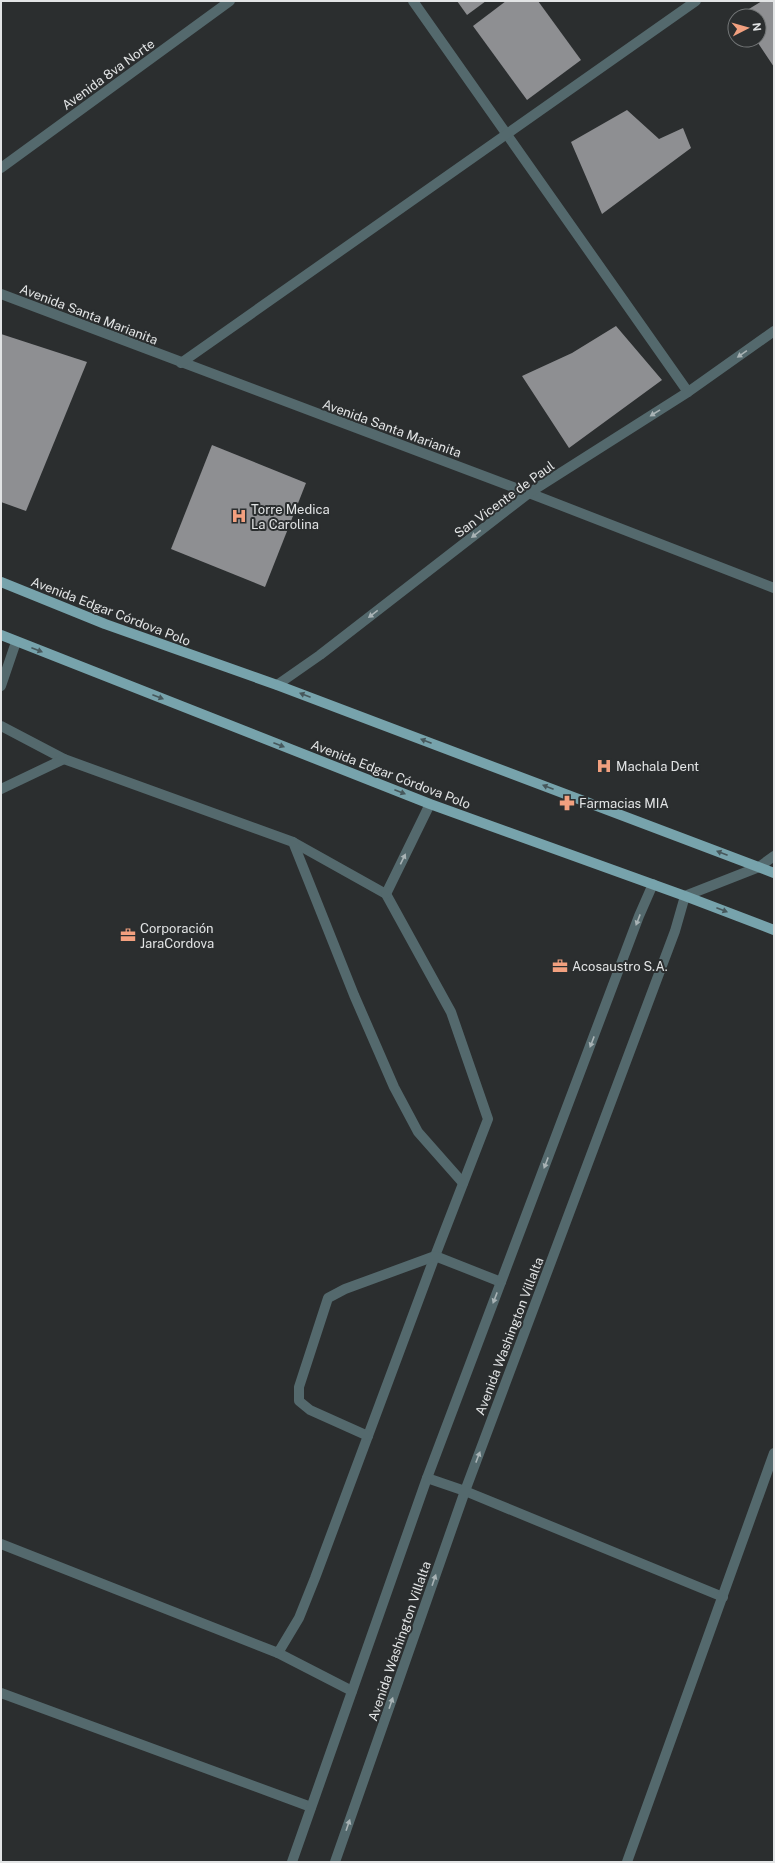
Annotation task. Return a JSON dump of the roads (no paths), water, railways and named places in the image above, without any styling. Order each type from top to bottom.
[{"type":"main road","name":"Avenida Edgar Córdova Polo","points":[[1,582],[105,624],[278,685],[774,873]]},
{"type":"main road","name":"Avenida Edgar Córdova Polo","points":[[1,635],[430,804],[653,884],[774,930]]},
{"type":"street","name":"Avenida 8va Norte","points":[[1,168],[230,1]]},
{"type":"street","points":[[413,1],[688,392]]},
{"type":"street","points":[[181,363],[696,1]]},
{"type":"street","name":"Avenida Santa Marianita","points":[[1,294],[529,493],[774,588]]},
{"type":"street","name":"San Vicente de Paul","points":[[278,685],[320,655],[529,493],[688,392],[774,331]]},
{"type":"street","points":[[1,686],[16,642]]},
{"type":"street","points":[[1,726],[64,759],[293,842],[386,894],[451,1012],[488,1120],[435,1256],[315,1578],[299,1618],[278,1653]]},
{"type":"street","points":[[1,789],[64,759]]},
{"type":"street","points":[[386,894],[430,804]]},
{"type":"street","points":[[293,842],[354,995],[394,1087],[418,1132],[463,1183]]},
{"type":"street","points":[[685,896],[758,867],[774,856]]},
{"type":"street","name":"Avenida Washington Villalta","points":[[292,1862],[427,1478],[639,916],[653,884]]},
{"type":"street","name":"Avenida Washington Villalta","points":[[335,1862],[465,1491],[675,931],[685,896]]},
{"type":"street","points":[[368,1436],[310,1410],[299,1401],[299,1387],[328,1298],[345,1289],[435,1256],[501,1282]]},
{"type":"street","points":[[627,1862],[774,1453]]},
{"type":"street","points":[[427,1478],[465,1491],[723,1597]]},
{"type":"street","points":[[1,1544],[278,1653],[352,1691]]},
{"type":"street","points":[[1,1693],[311,1807]]},
{"type":"place","name":"Torre Medica La Carolina","points":[[239,516]]},
{"type":"place","name":"Machala Dent","points":[[604,766]]},
{"type":"place","name":"Farmacias MIA","points":[[567,803]]},
{"type":"place","name":"Corporación JaraCordova","points":[[128,935]]},
{"type":"place","name":"Acosaustro S.A.","points":[[560,966]]}]
